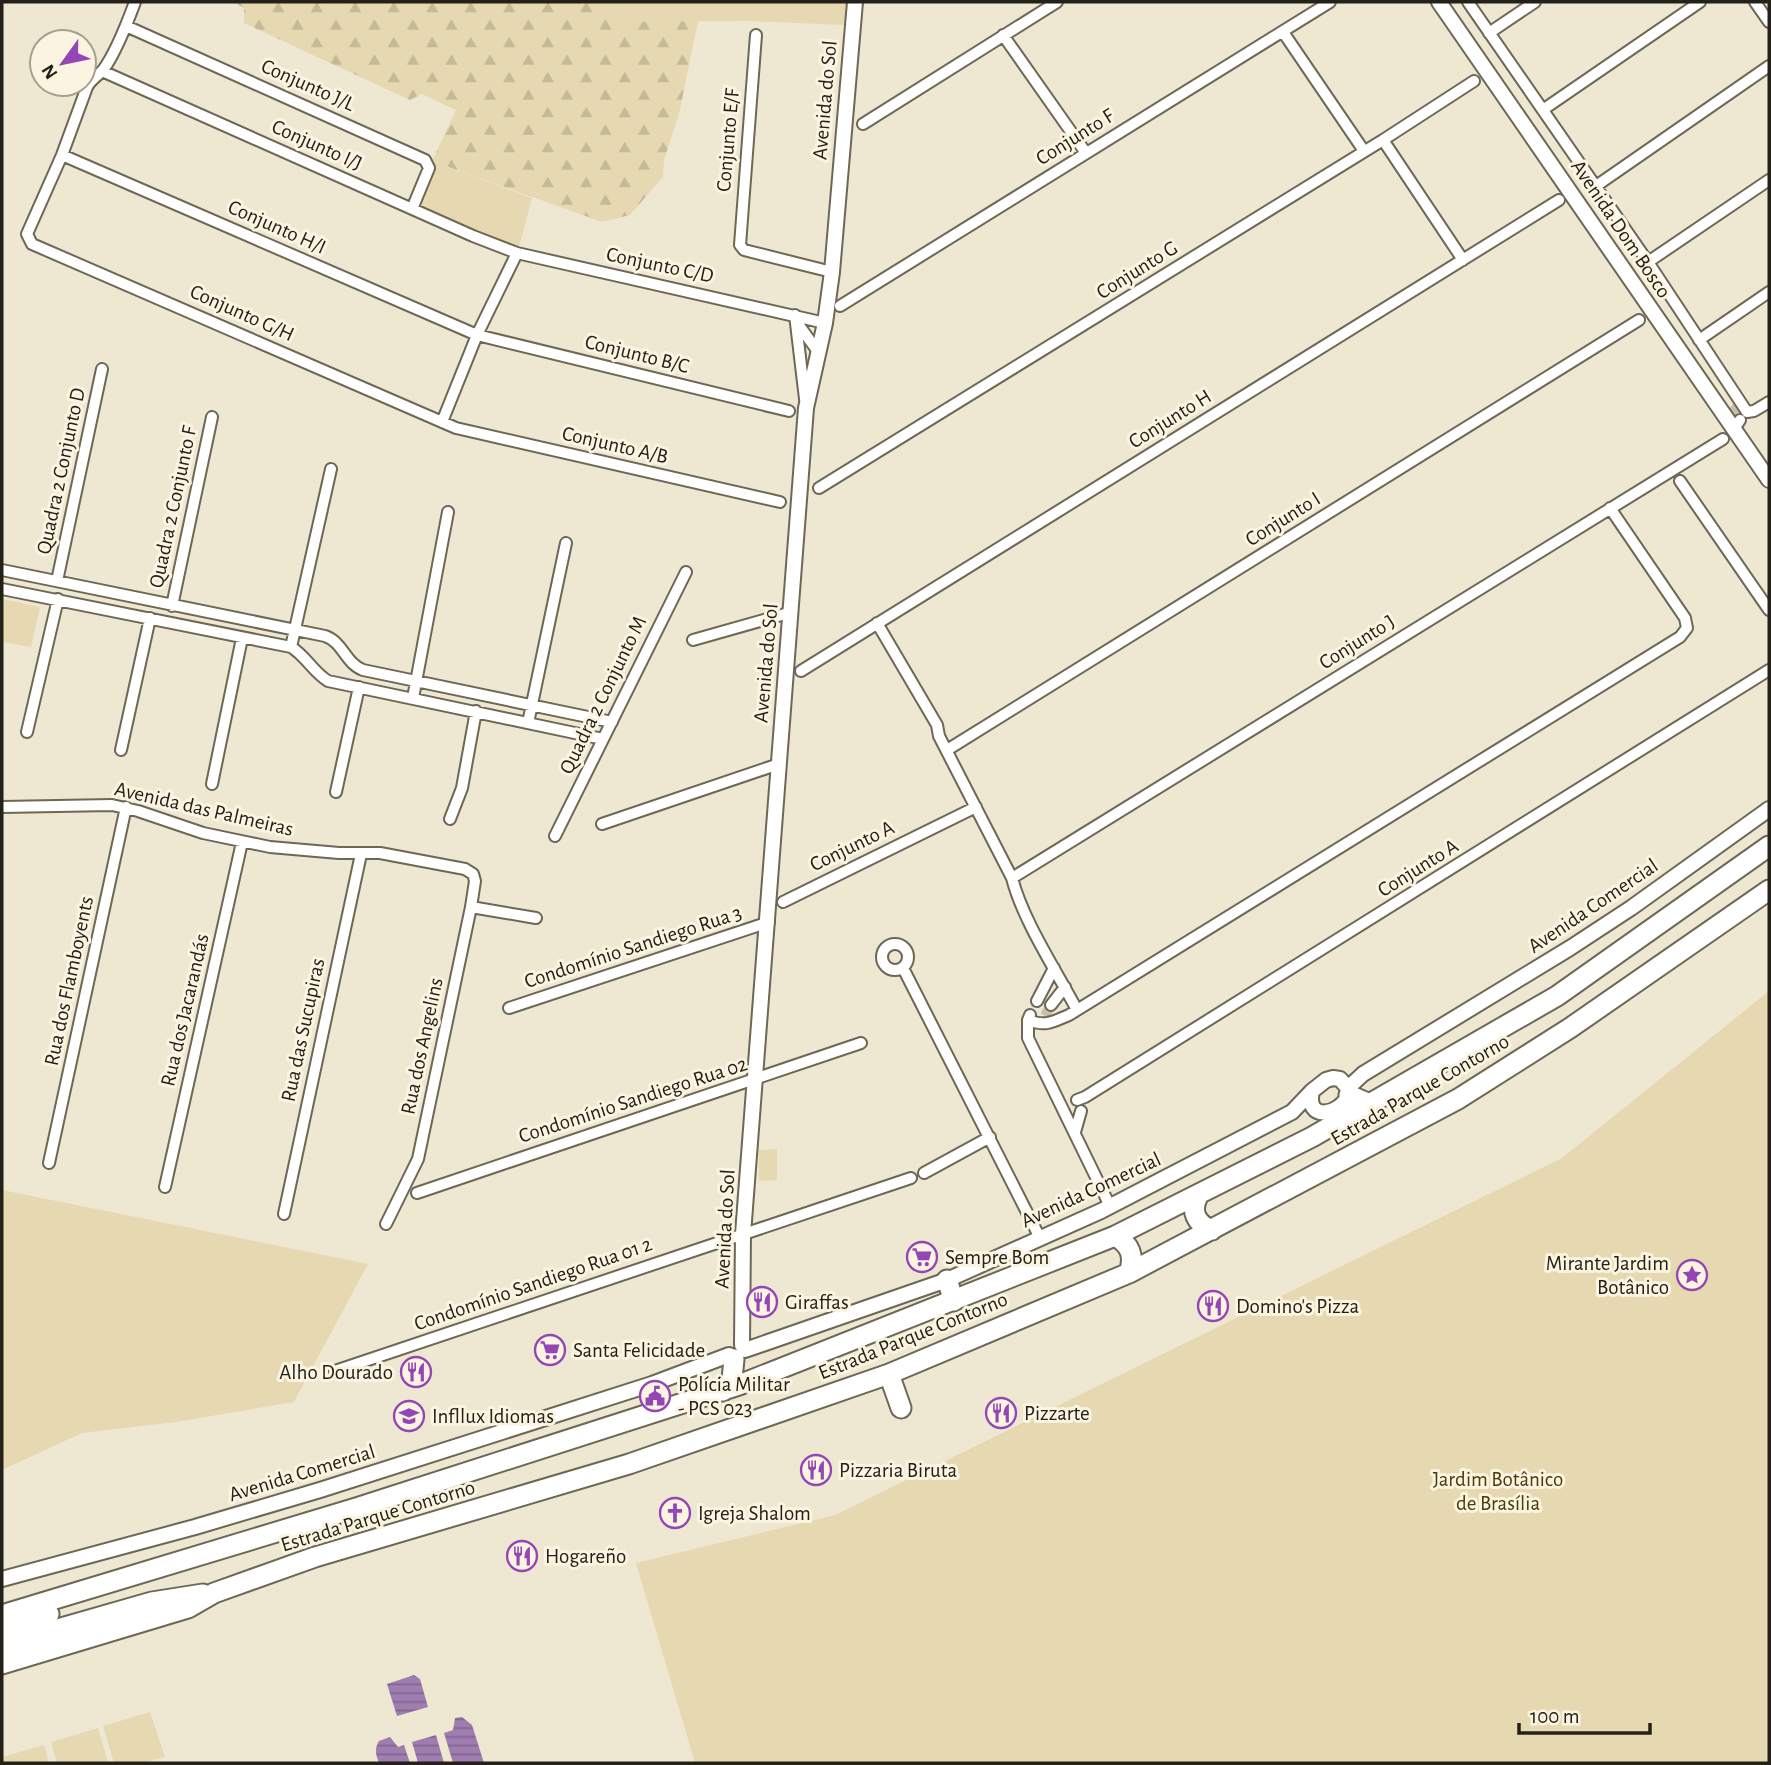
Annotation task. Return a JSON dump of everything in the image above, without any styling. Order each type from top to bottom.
[{"type":"highway","name":"Estrada Parque Contorno","points":[[2,1615],[356,1508],[723,1391],[1115,1236],[1198,1196],[1371,1105],[1557,996],[1585,979],[1769,846]]},
{"type":"highway","name":"Estrada Parque Contorno","points":[[2,1664],[188,1608],[214,1593],[315,1557],[629,1464],[889,1374],[1129,1273],[1458,1099],[1570,1028],[1769,890]]},
{"type":"highway","points":[[1585,979],[1586,995],[1591,1000],[1605,1004]]},
{"type":"highway","points":[[1557,996],[1569,1004],[1573,1012],[1570,1028]]},
{"type":"highway","points":[[1345,1087],[1371,1105]]},
{"type":"highway","points":[[1312,1137],[1315,1104]]},
{"type":"highway","points":[[1198,1196],[1193,1205],[1195,1216],[1212,1230]]},
{"type":"highway","points":[[1115,1236],[1129,1247],[1132,1255],[1129,1273]]},
{"type":"highway","points":[[947,1280],[954,1301]]},
{"type":"highway","points":[[738,1349],[745,1371],[755,1379]]},
{"type":"highway","points":[[723,1391],[732,1379],[738,1349]]},
{"type":"highway","points":[[889,1374],[901,1408]]},
{"type":"highway","points":[[2,1630],[108,1594],[169,1564]]},
{"type":"highway","points":[[2,1645],[152,1602],[214,1593]]},
{"type":"street","points":[[62,155],[87,87],[102,71],[126,26],[135,2]]},
{"type":"street","name":"Avenida do Sol","points":[[738,1349],[743,1234],[769,922],[806,408],[825,323],[832,272],[855,2]]},
{"type":"street","points":[[863,124],[1003,36],[1040,6],[1057,2]]},
{"type":"street","name":"Conjunto F","points":[[840,306],[1330,2]]},
{"type":"street","name":"Avenida Dom Bosco","points":[[1439,2],[1733,413],[1769,480]]},
{"type":"street","points":[[1468,2],[1544,109],[1699,340],[1733,413]]},
{"type":"street","points":[[1489,33],[1535,2]]},
{"type":"street","points":[[1544,109],[1700,2]]},
{"type":"street","points":[[1755,2],[1769,22]]},
{"type":"street","name":"Conjunto J/L","points":[[126,26],[425,160],[429,168],[412,209]]},
{"type":"street","points":[[1283,32],[1364,151]]},
{"type":"street","name":"Conjunto E/F","points":[[756,35],[739,242],[742,248],[832,272]]},
{"type":"street","points":[[1003,36],[1086,153]]},
{"type":"street","points":[[1596,186],[1769,66]]},
{"type":"street","name":"Conjunto I/J","points":[[102,71],[517,253]]},
{"type":"street","name":"Conjunto G","points":[[819,488],[1474,81]]},
{"type":"street","points":[[1382,140],[1463,260]]},
{"type":"street","name":"Conjunto G/H","points":[[62,155],[27,234],[33,244],[442,422]]},
{"type":"street","name":"Conjunto H/I","points":[[62,155],[477,335]]},
{"type":"street","points":[[1648,262],[1769,180]]},
{"type":"street","name":"Conjunto H","points":[[801,671],[1559,200]]},
{"type":"street","points":[[442,422],[477,335],[517,253]]},
{"type":"street","name":"Conjunto C/D","points":[[517,253],[825,323]]},
{"type":"street","points":[[1699,340],[1769,292]]},
{"type":"street","points":[[796,318],[806,408]]},
{"type":"street","points":[[796,318],[818,357],[806,360],[801,355]]},
{"type":"street","name":"Conjunto I","points":[[947,750],[1639,320]]},
{"type":"street","name":"Conjunto B/C","points":[[477,335],[789,411]]},
{"type":"street","name":"Quadra 2 Conjunto D","points":[[57,582],[102,369]]},
{"type":"street","name":"Conjunto J","points":[[1012,878],[1610,509],[1733,413],[1754,411],[1769,402]]},
{"type":"street","name":"Quadra 2 Conjunto F","points":[[172,606],[212,417]]},
{"type":"street","name":"Conjunto A/B","points":[[442,422],[485,435],[780,502]]},
{"type":"street","points":[[291,648],[331,469]]},
{"type":"street","points":[[1680,481],[1769,610]]},
{"type":"street","points":[[1045,1015],[1048,1024],[1077,1010],[1680,637],[1687,628],[1685,618],[1610,509]]},
{"type":"street","points":[[412,698],[448,512]]},
{"type":"street","points":[[528,723],[566,543]]},
{"type":"street","points":[[2,570],[332,639],[357,668],[611,722]]},
{"type":"street","name":"Quadra 2 Conjunto M","points":[[555,836],[686,572]]},
{"type":"street","points":[[2,589],[291,648],[301,654],[328,681],[603,739]]},
{"type":"street","points":[[100,607],[104,592]]},
{"type":"street","points":[[27,732],[58,599]]},
{"type":"street","points":[[202,629],[205,612]]},
{"type":"street","points":[[693,640],[792,612]]},
{"type":"street","points":[[121,750],[150,618]]},
{"type":"street","points":[[874,625],[913,691],[937,724],[939,736],[1077,1010]]},
{"type":"street","points":[[212,784],[243,638]]},
{"type":"street","name":"Conjunto A","points":[[1076,1104],[1769,670]]},
{"type":"street","points":[[337,792],[359,687]]},
{"type":"street","points":[[450,819],[462,788],[476,711]]},
{"type":"street","points":[[602,824],[779,764]]},
{"type":"street","name":"Avenida das Palmeiras","points":[[4,811],[126,807],[242,842],[302,851],[397,855],[469,871]]},
{"type":"street","name":"Rua dos Flamboyents","points":[[49,1163],[126,807]]},
{"type":"street","name":"Conjunto A","points":[[783,902],[976,807]]},
{"type":"street","name":"Avenida Comercial","points":[[2,1579],[320,1490],[652,1384],[738,1349],[947,1280],[1110,1206],[1292,1112],[1315,1104],[1335,1110],[1342,1106],[1345,1087],[1363,1074],[1570,948],[1631,908],[1769,809]]},
{"type":"street","name":"Rua dos Jacarandás","points":[[166,1187],[242,842]]},
{"type":"street","name":"Rua das Sucupiras","points":[[284,1214],[361,854]]},
{"type":"street","name":"Rua dos Angelins","points":[[386,1224],[418,1159],[471,907],[475,881],[469,871]]},
{"type":"street","points":[[471,907],[536,918]]},
{"type":"street","name":"Condomínio Sandiego Rua 3","points":[[509,1008],[769,922]]},
{"type":"street","points":[[903,968],[1040,1238]]},
{"type":"street","points":[[1037,1001],[1054,968]]},
{"type":"street","points":[[1032,1047],[1045,1015],[1065,987]]},
{"type":"street","points":[[1045,1015],[1029,1017],[1028,1038],[1076,1104],[1075,1132],[1110,1206]]},
{"type":"street","name":"Condomínio Sandiego Rua 02","points":[[417,1193],[756,1080],[861,1042]]},
{"type":"street","name":"Avenida Comercial","points":[[1315,1104],[1326,1080],[1345,1087]]},
{"type":"street","points":[[1075,1132],[1076,1104]]},
{"type":"street","points":[[924,1173],[990,1137]]},
{"type":"street","name":"Condomínio Sandiego Rua 01 2","points":[[335,1371],[911,1178]]},
{"type":"green space","points":[[233,2],[606,2],[621,22],[698,21],[679,114],[664,160],[663,177],[630,215],[602,222],[432,161],[456,110],[422,94],[410,100],[244,23],[244,8]]},
{"type":"green space","points":[[606,2],[847,2],[845,25],[749,21],[621,22]]},
{"type":"green space","points":[[432,161],[532,198],[519,247],[504,245],[416,207]]},
{"type":"green space","points":[[2,599],[40,607],[31,647],[2,642]]},
{"type":"green space","name":"Jardim Botânico de Brasília","points":[[1769,991],[1769,1763],[695,1763],[636,1563],[835,1515],[1562,1158]]},
{"type":"green space","points":[[777,1149],[777,1180],[759,1181],[759,1150]]},
{"type":"green space","points":[[2,1190],[368,1264],[294,1402],[176,1422],[82,1433],[2,1470]]},
{"type":"green space","points":[[150,1712],[165,1757],[143,1763],[114,1763],[103,1726]]},
{"type":"green space","points":[[98,1728],[108,1763],[57,1763],[51,1742]]},
{"type":"green space","points":[[44,1745],[49,1763],[2,1763],[2,1757]]},
{"type":"shaded area","points":[[414,1675],[420,1679],[428,1707],[397,1716],[387,1684]]},
{"type":"shaded area","points":[[462,1717],[472,1725],[484,1763],[453,1763],[444,1733],[453,1730],[455,1718]]},
{"type":"shaded area","points":[[436,1735],[444,1763],[418,1763],[412,1742]]},
{"type":"shaded area","points":[[390,1737],[398,1747],[404,1745],[410,1763],[379,1763],[377,1744]]},
{"type":"tunnel","points":[[1732,414],[1737,407]]},
{"type":"tunnel","points":[[1045,1016],[1051,1005]]},
{"type":"place","name":"Sempre Bom","points":[[922,1257]]},
{"type":"place","name":"Mirante Jardim Botânico","points":[[1692,1275]]},
{"type":"place","name":"Giraffas","points":[[762,1302]]},
{"type":"place","name":"Domino's Pizza","points":[[1213,1306]]},
{"type":"place","name":"Santa Felicidade","points":[[550,1350]]},
{"type":"place","name":"Alho Dourado","points":[[416,1372]]},
{"type":"place","name":"Polícia Militar - PCS 023","points":[[655,1396]]},
{"type":"place","name":"Pizzarte","points":[[1001,1413]]},
{"type":"place","name":"Infllux Idiomas","points":[[409,1416]]},
{"type":"place","name":"Pizzaria Biruta","points":[[816,1470]]},
{"type":"place","name":"Igreja Shalom","points":[[675,1513]]},
{"type":"place","name":"Hogareño","points":[[522,1556]]}]
